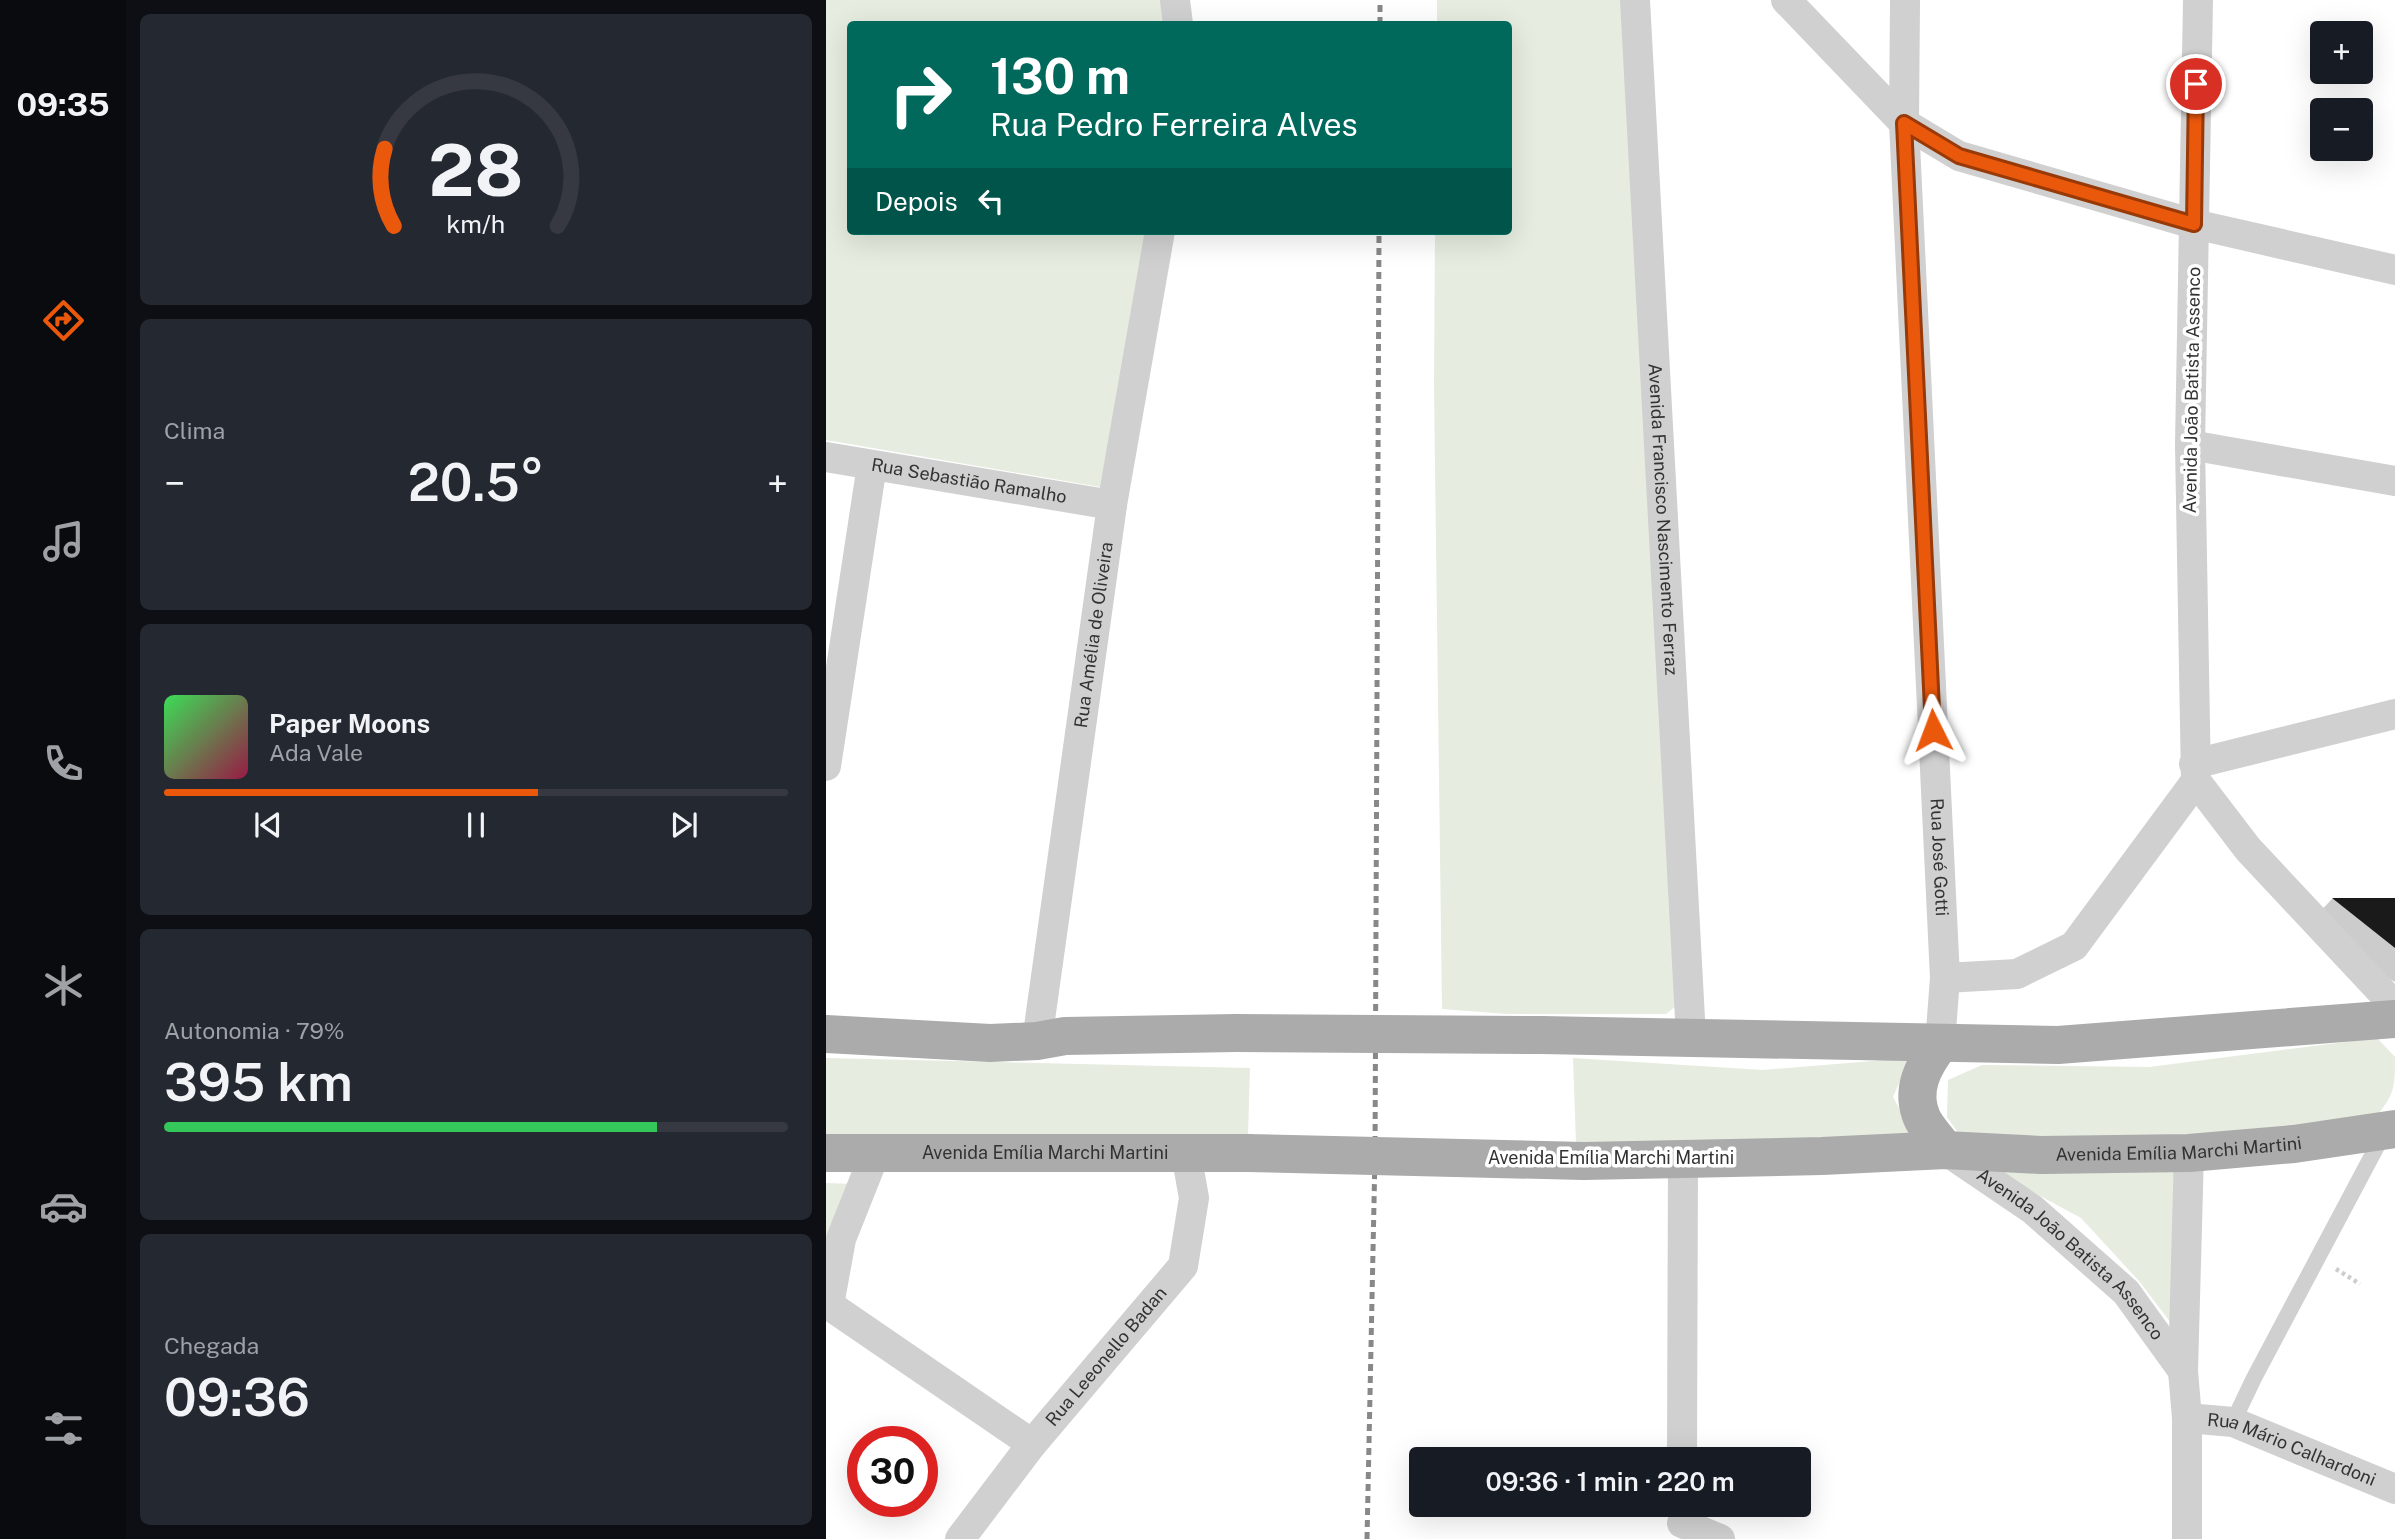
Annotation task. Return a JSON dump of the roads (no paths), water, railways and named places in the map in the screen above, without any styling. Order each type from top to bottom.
[{"type":"main road","points":[[826,1034],[990,1043],[1037,1041],[1066,1036],[1236,1033],[1690,1037],[2058,1045],[2395,1019]]},
{"type":"main road","points":[[1941,1044],[1930,1058],[1916,1088],[1922,1118],[1945,1150]]},
{"type":"main road","name":"Avenida Emília Marchi Martini","points":[[826,1153],[1247,1153],[1584,1161],[1822,1156],[1945,1150],[2041,1155],[2189,1153],[2294,1144],[2392,1126]]},
{"type":"street","points":[[1175,0],[1178,21]]},
{"type":"street","name":"Avenida Francisco Nascimento Ferraz","points":[[1635,0],[1690,1037]]},
{"type":"street","points":[[1786,0],[1904,123],[1959,156],[2194,224],[2395,270]]},
{"type":"street","name":"Rua José Gotti","points":[[1905,0],[1904,123],[1944,978],[1941,1044]]},
{"type":"street","name":"Avenida João Batista Assenco","points":[[2195,772],[2190,445],[2198,0]]},
{"type":"street","name":"Rua Amélia de Oliveira","points":[[1037,1041],[1112,505],[1159,235]]},
{"type":"street","points":[[2190,445],[2395,481]]},
{"type":"street","name":"Rua Sebastião Ramalho","points":[[826,457],[1112,505]]},
{"type":"street","points":[[826,766],[872,465]]},
{"type":"street","points":[[1944,978],[2017,974],[2074,946],[2195,772],[2395,714]]},
{"type":"street","points":[[2195,772],[2248,849],[2395,1006]]},
{"type":"street","name":"Avenida João Batista Assenco","points":[[1945,1150],[2032,1209],[2126,1292],[2183,1371]]},
{"type":"street","points":[[876,1151],[841,1239],[828,1304],[1032,1444]]},
{"type":"street","name":"Rua Leeonello Badan","points":[[960,1539],[1032,1444],[1184,1266],[1194,1198],[1186,1153]]},
{"type":"street","name":"Avenida João Batista Assenco","points":[[2187,1539],[2187,1418],[2183,1371],[2189,1153]]},
{"type":"street","points":[[1682,1447],[1683,1159]]},
{"type":"street","name":"Rua Mário Calhardoni","points":[[2187,1418],[2233,1422],[2395,1489]]},
{"type":"street","points":[[1682,1522],[1720,1539]]},
{"type":"lane","points":[[2233,1422],[2260,1366],[2392,1126]]},
{"type":"railway","points":[[1380,0],[1380,21]]},
{"type":"railway","points":[[1367,1539],[1375,1155],[1379,235]]}]
